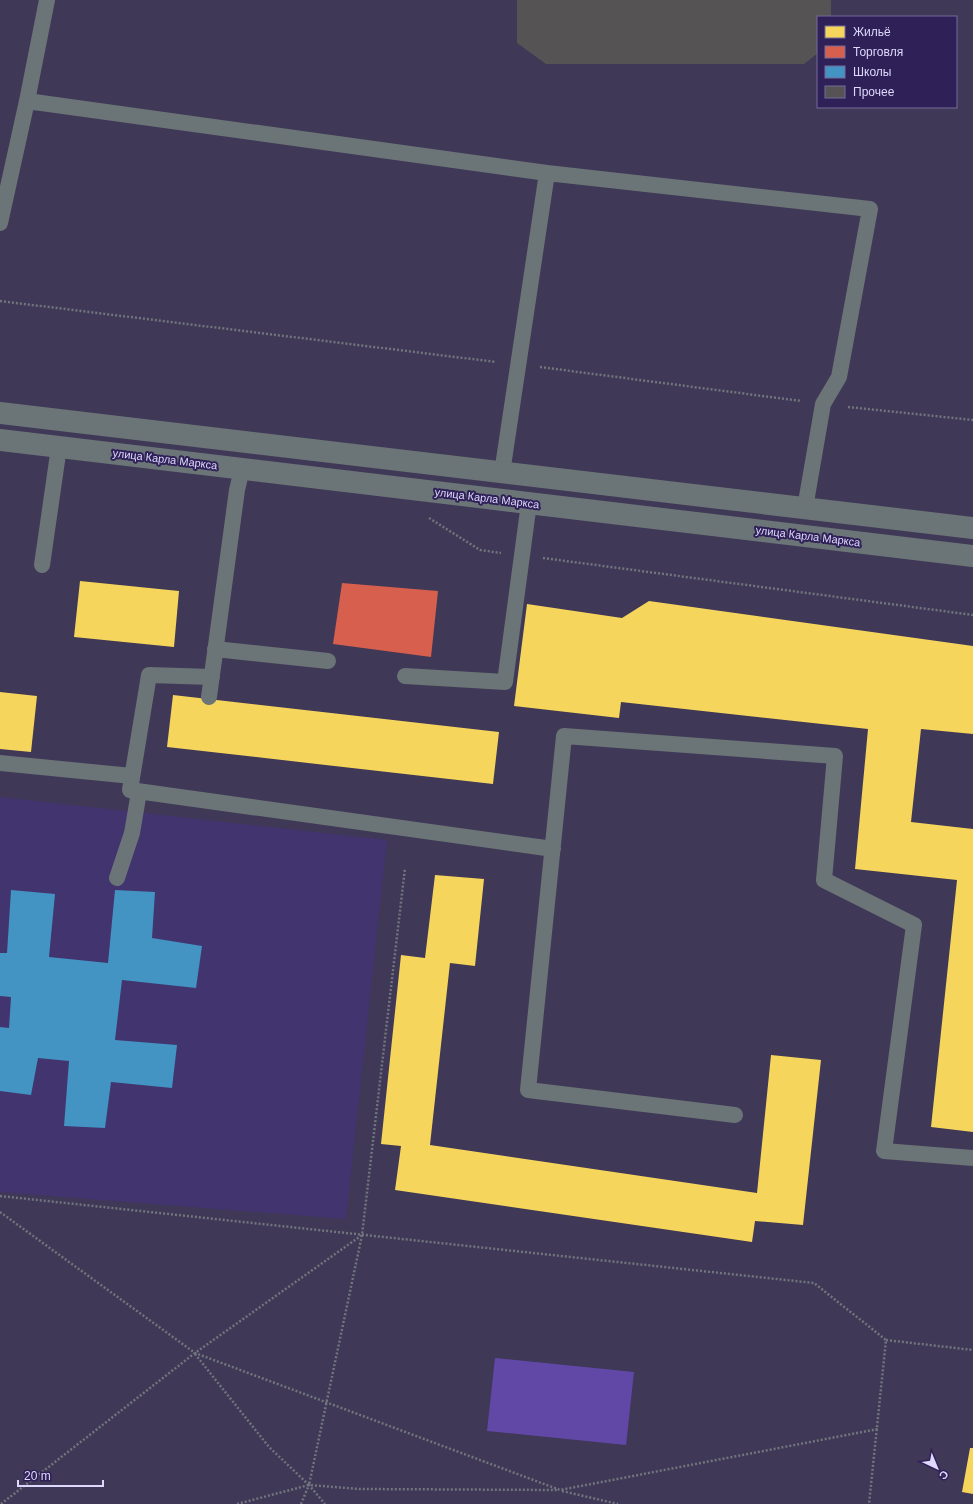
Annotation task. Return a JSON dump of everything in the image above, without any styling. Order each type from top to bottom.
[{"type":"street","points":[[0,413],[973,528]]},
{"type":"street","name":"улица Карла Маркса","points":[[0,440],[973,556]]},
{"type":"lane","points":[[0,223],[28,101],[47,0]]},
{"type":"lane","points":[[28,101],[547,173],[870,209],[839,377],[823,404],[805,508]]},
{"type":"lane","points":[[502,473],[547,173]]},
{"type":"lane","points":[[42,566],[59,447]]},
{"type":"lane","points":[[209,697],[237,490],[242,469]]},
{"type":"lane","points":[[405,676],[505,682],[529,503]]},
{"type":"lane","points":[[215,649],[328,661]]},
{"type":"lane","points":[[212,677],[149,675],[130,790],[553,849]]},
{"type":"lane","points":[[735,1115],[528,1090],[564,736],[835,756],[824,880],[914,925],[884,1151],[973,1158]]},
{"type":"lane","points":[[0,763],[132,776]]},
{"type":"lane","points":[[117,878],[132,833],[139,792]]},
{"type":"path","points":[[0,301],[518,364],[823,404],[973,420]]},
{"type":"path","points":[[428,517],[480,550],[973,615]]},
{"type":"path","points":[[301,1504],[309,1485],[362,1235],[405,868]]},
{"type":"path","points":[[0,1196],[814,1282],[886,1340],[973,1350]]},
{"type":"path","points":[[0,1212],[195,1353],[560,1490],[618,1504]]},
{"type":"path","points":[[1,1504],[195,1353],[362,1235]]},
{"type":"path","points":[[869,1504],[878,1429],[886,1340]]},
{"type":"path","points":[[195,1353],[269,1447],[309,1485],[325,1504]]},
{"type":"path","points":[[237,1504],[309,1485],[359,1489],[560,1490],[878,1429]]},
{"type":"shaded area","points":[[0,797],[387,840],[346,1219],[0,1192]]},
{"type":"shaded area","points":[[495,1358],[634,1372],[626,1445],[487,1431]]},
{"type":"building: Жильё","points":[[80,581],[179,591],[174,647],[74,637]]},
{"type":"building: Жильё","points":[[649,601],[973,646],[973,734],[921,729],[911,822],[973,829],[973,1132],[931,1127],[957,880],[855,869],[868,729],[621,702],[619,718],[514,706],[527,604],[622,618]]},
{"type":"building: Жильё","points":[[0,692],[37,696],[31,752],[0,749]]},
{"type":"building: Жильё","points":[[173,695],[499,732],[493,784],[167,747]]},
{"type":"building: Жильё","points":[[435,875],[484,879],[475,966],[450,963],[430,1145],[757,1193],[771,1055],[821,1060],[803,1225],[755,1221],[752,1242],[395,1190],[401,1146],[381,1144],[401,955],[425,958]]},
{"type":"building: Жильё","points":[[970,1448],[973,1448],[973,1494],[962,1492]]},
{"type":"building: Торговля","points":[[342,583],[438,591],[431,657],[333,644]]},
{"type":"building: Школы","points":[[11,890],[55,894],[49,957],[108,963],[115,890],[155,892],[152,938],[202,946],[196,988],[122,980],[115,1040],[177,1045],[172,1088],[111,1082],[105,1128],[64,1126],[69,1061],[38,1058],[31,1095],[0,1091],[0,1027],[9,1028],[11,997],[0,996],[0,953],[7,953]]},
{"type":"building: Прочее","points":[[517,0],[831,0],[831,16],[817,16],[817,54],[804,64],[546,64],[517,43]]}]
